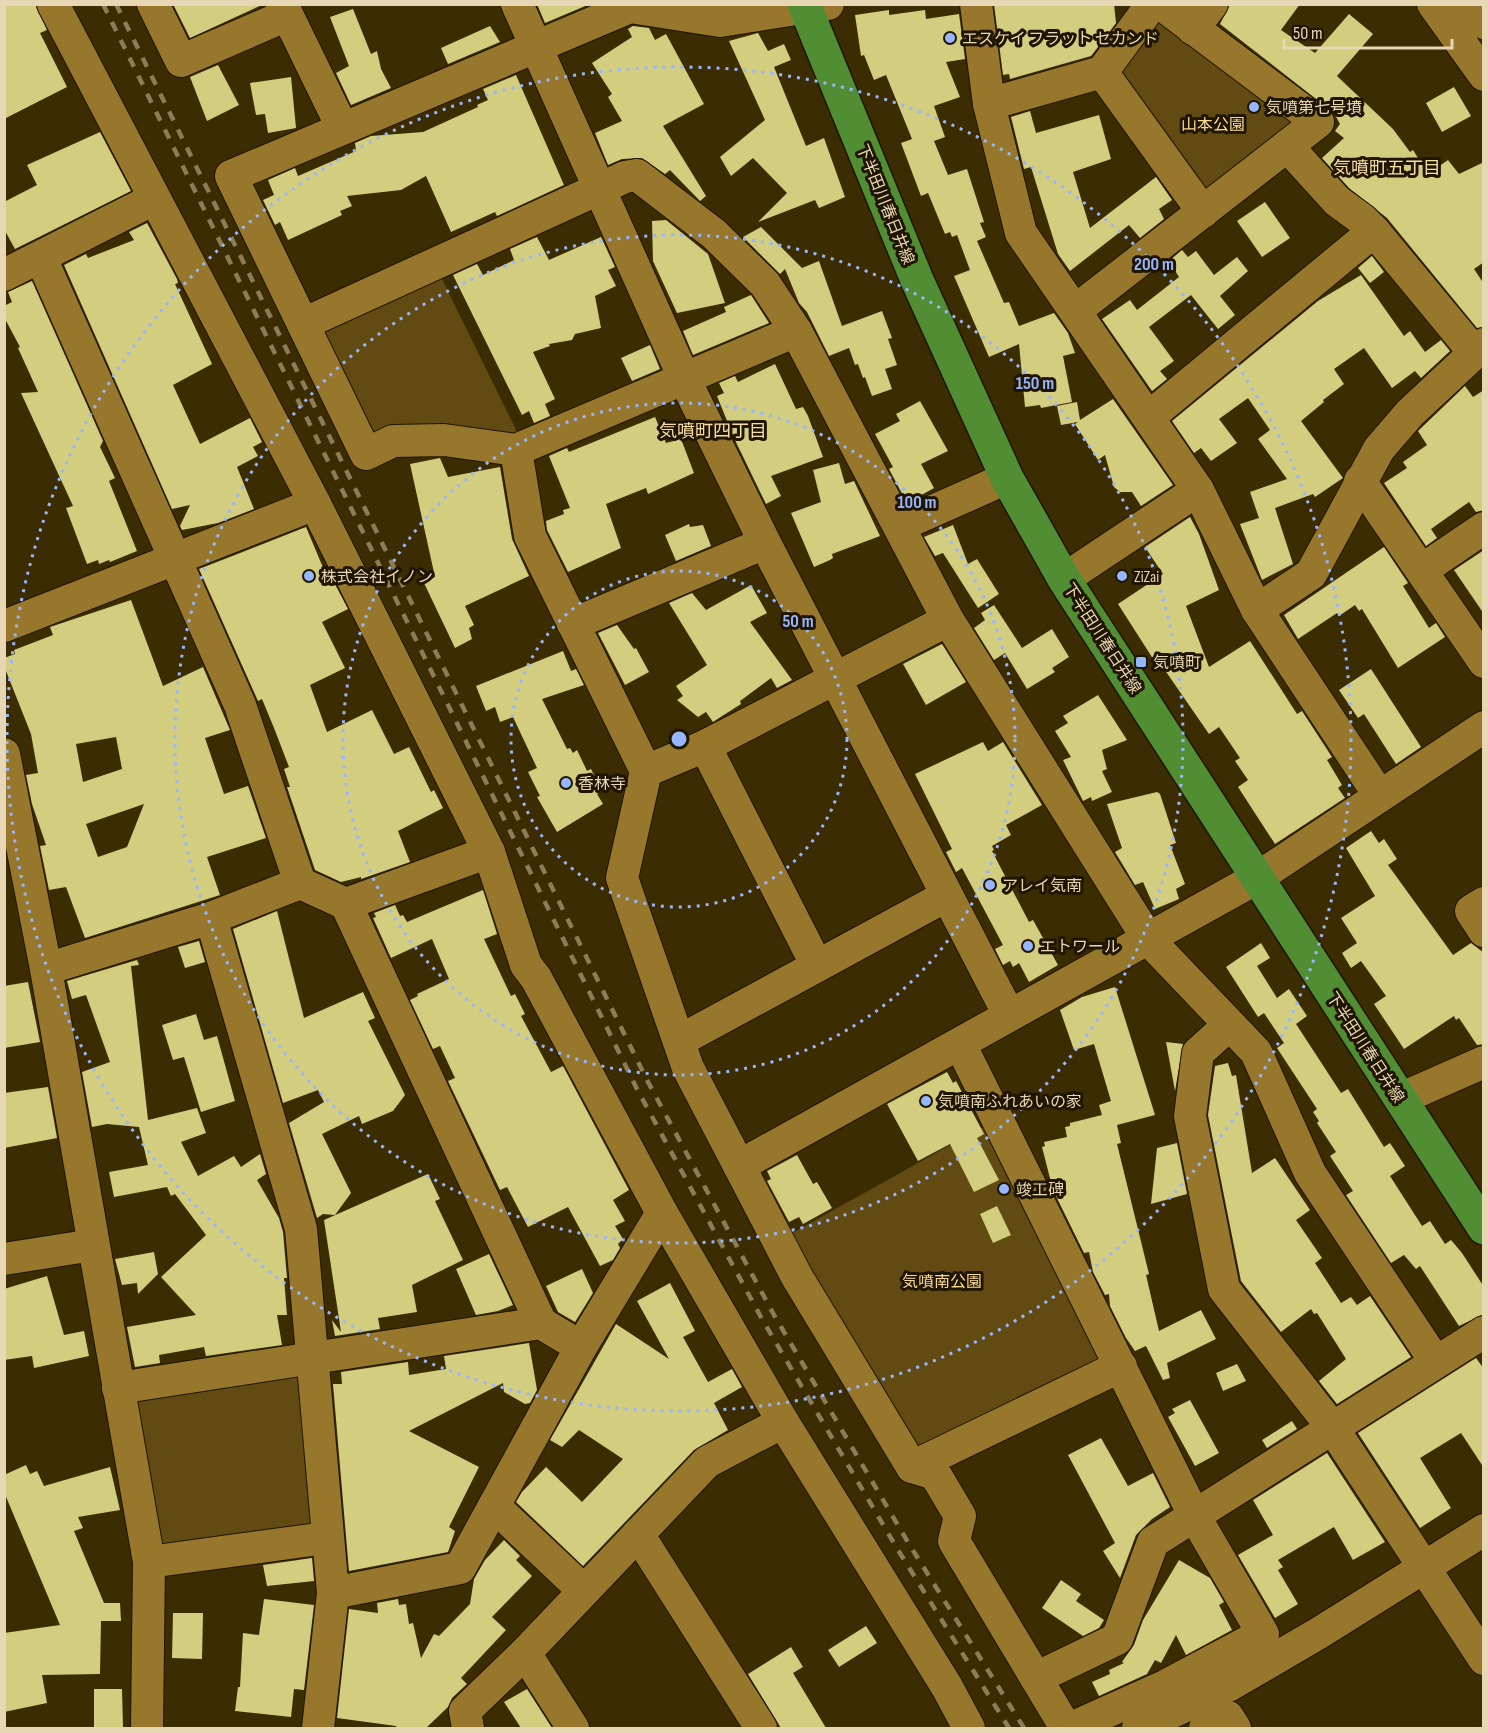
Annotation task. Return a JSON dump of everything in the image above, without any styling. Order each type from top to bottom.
[{"type":"main road","name":"下半田川春日井線","points":[[813,6],[916,280],[1007,478],[1064,579],[1484,1228]]},
{"type":"street","points":[[54,4],[315,504],[489,852],[526,965],[536,978],[662,1213],[783,1422],[947,1687],[969,1728]]},
{"type":"street","points":[[153,4],[181,61],[284,10],[342,127]]},
{"type":"street","points":[[517,4],[684,378],[765,543],[1009,1015]]},
{"type":"street","points":[[976,4],[989,104],[1021,233],[1198,490],[1257,609],[1379,795]]},
{"type":"street","points":[[989,104],[1102,72],[1152,4]]},
{"type":"street","points":[[1076,310],[1318,122],[1203,17],[1161,4]]},
{"type":"street","points":[[1435,4],[1484,23]]},
{"type":"street","points":[[1435,4],[1484,75]]},
{"type":"street","points":[[796,331],[516,450],[444,440],[393,441],[366,454],[231,176],[342,127],[630,7],[681,9],[720,21],[813,6]]},
{"type":"street","points":[[1102,72],[1203,212]]},
{"type":"street","points":[[1257,609],[1311,574],[1379,449],[1410,413],[1479,348],[1364,220],[1337,201],[1287,146]]},
{"type":"street","points":[[303,324],[625,177],[638,175],[714,234],[765,284],[796,331],[948,620],[1148,939],[1256,1052],[1310,1173],[1435,1361]]},
{"type":"street","points":[[4,275],[154,199]]},
{"type":"street","points":[[1149,417],[1374,231]]},
{"type":"street","points":[[41,258],[240,705],[300,883]]},
{"type":"street","points":[[516,450],[530,536],[646,771],[622,878],[688,1068],[797,1277],[912,1467],[935,1474],[960,1516],[954,1541],[1066,1728]]},
{"type":"street","points":[[899,526],[1007,478]]},
{"type":"street","points":[[1360,481],[1484,662]]},
{"type":"street","points":[[1064,579],[1198,490]]},
{"type":"street","points":[[4,627],[173,558],[315,504]]},
{"type":"street","points":[[1422,570],[1484,528]]},
{"type":"street","points":[[573,624],[765,543]]},
{"type":"street","points":[[646,771],[705,746],[948,620]]},
{"type":"street","points":[[739,1166],[1257,878],[1484,727]]},
{"type":"street","points":[[705,746],[817,966]]},
{"type":"street","points":[[4,754],[46,969],[149,1562],[147,1728]]},
{"type":"street","points":[[346,904],[489,852]]},
{"type":"street","points":[[46,969],[211,918],[300,883],[346,904],[541,1323],[580,1347]]},
{"type":"street","points":[[679,1041],[946,896]]},
{"type":"street","points":[[1484,903],[1471,911],[1484,931]]},
{"type":"street","points":[[211,918],[301,1229],[310,1360],[333,1593],[318,1728]]},
{"type":"street","points":[[1229,1025],[1198,1053],[1190,1116],[1224,1289],[1332,1427],[1484,1659]]},
{"type":"street","points":[[960,1044],[1194,1515],[1263,1634],[1167,1685],[1071,1728]]},
{"type":"street","points":[[1400,1099],[1484,1062]]},
{"type":"street","points":[[333,1593],[460,1568],[580,1347],[662,1213]]},
{"type":"street","points":[[4,1259],[93,1245]]},
{"type":"street","points":[[118,1388],[541,1323]]},
{"type":"street","points":[[1036,1678],[1117,1639],[1153,1542],[1484,1332]]},
{"type":"street","points":[[912,1467],[1120,1366]]},
{"type":"street","points":[[468,1728],[465,1711],[525,1653],[707,1462],[783,1422]]},
{"type":"street","points":[[494,1506],[583,1590]]},
{"type":"street","points":[[1138,1728],[1230,1685],[1484,1530]]},
{"type":"street","points":[[638,1534],[761,1728]]},
{"type":"street","points":[[149,1562],[326,1538]]},
{"type":"street","points":[[525,1653],[573,1728]]},
{"type":"street","points":[[1205,1728],[1228,1717],[1235,1728]]},
{"type":"green space","name":"山本公園","points":[[1163,19],[1298,118],[1206,198],[1117,71],[1153,21]]},
{"type":"green space","points":[[439,273],[519,436],[380,437],[370,433],[321,334],[324,325]]},
{"type":"green space","name":"気噴南公園","points":[[988,1124],[1103,1356],[1100,1365],[922,1454],[787,1236]]},
{"type":"green space","points":[[295,1372],[304,1378],[316,1521],[310,1529],[167,1549],[160,1542],[136,1404],[142,1396]]},
{"type":"building","points":[[4,4],[35,4],[47,30],[40,33],[67,87],[4,119]]},
{"type":"building","points":[[173,4],[264,4],[190,38]]},
{"type":"building","points":[[537,4],[590,4],[545,23]]},
{"type":"building","points":[[994,4],[1114,4],[1116,23],[1107,35],[1097,37],[1098,47],[1091,56],[1010,79],[1009,74],[1003,75]]},
{"type":"building","points":[[1230,4],[1300,4],[1281,30],[1315,53],[1349,14],[1373,34],[1337,76],[1393,129],[1410,152],[1413,150],[1428,174],[1448,160],[1459,174],[1484,162],[1484,262],[1474,269],[1484,284],[1484,327],[1477,328],[1387,218],[1349,188],[1322,158],[1344,138],[1335,131],[1340,124],[1334,113],[1220,24]]},
{"type":"building","points":[[353,9],[371,54],[377,51],[381,69],[391,88],[351,105],[336,73],[349,66],[330,17]]},
{"type":"building","points":[[889,10],[889,15],[925,10],[926,19],[959,14],[965,59],[946,62],[960,97],[934,106],[945,137],[934,141],[948,175],[967,169],[984,222],[980,223],[986,237],[977,241],[1004,303],[1009,302],[1019,326],[1054,313],[1068,333],[1075,353],[1063,356],[1072,402],[1041,408],[1040,405],[1025,407],[1019,344],[989,357],[954,276],[970,270],[957,235],[952,237],[950,232],[945,234],[928,193],[921,196],[901,143],[912,139],[886,75],[874,80],[864,55],[861,56],[855,15]]},
{"type":"building","points":[[490,26],[500,42],[448,64],[441,48]]},
{"type":"building","points":[[633,26],[649,28],[655,40],[666,34],[704,104],[663,126],[706,196],[700,201],[670,170],[665,174],[642,158],[622,159],[608,165],[595,133],[622,121],[608,97],[612,94],[592,63],[632,37],[628,29]]},
{"type":"building","points":[[758,33],[768,51],[784,44],[791,60],[774,67],[806,146],[824,138],[845,197],[819,208],[815,200],[758,222],[787,193],[753,158],[731,176],[720,157],[765,120],[729,41]]},
{"type":"building","points":[[218,65],[239,105],[207,121],[190,77]]},
{"type":"building","points":[[516,75],[564,185],[497,216],[495,212],[451,232],[426,176],[401,190],[347,196],[352,206],[340,211],[342,215],[288,240],[280,222],[275,225],[263,200],[274,195],[268,180],[295,168],[298,176],[356,151],[355,143],[371,136],[423,132],[478,107],[477,105],[488,100],[483,89]]},
{"type":"building","points":[[291,77],[296,128],[268,133],[265,114],[256,115],[250,83]]},
{"type":"building","points":[[1454,87],[1471,116],[1442,132],[1426,103]]},
{"type":"building","points":[[1030,111],[1036,133],[1099,115],[1111,159],[1073,172],[1090,228],[1156,177],[1172,200],[1159,209],[1164,219],[1140,238],[1129,225],[1070,271],[1058,254],[1031,167],[1024,169],[1011,117]]},
{"type":"building","points":[[100,132],[131,191],[15,249],[4,229],[4,202],[37,185],[27,165]]},
{"type":"building","points":[[1265,202],[1290,238],[1262,257],[1237,221]]},
{"type":"building","points":[[666,220],[708,254],[725,303],[677,313],[653,261],[652,221]]},
{"type":"building","points":[[147,223],[177,279],[178,283],[175,284],[212,364],[173,385],[200,444],[250,418],[262,442],[253,447],[258,456],[237,467],[254,509],[218,523],[182,530],[180,526],[190,505],[172,509],[64,265],[86,254],[88,258],[134,240],[129,232]]},
{"type":"building","points":[[761,227],[802,268],[819,261],[842,326],[882,311],[892,338],[888,339],[897,365],[885,369],[892,389],[872,396],[858,364],[855,365],[849,348],[829,356],[807,312],[799,303],[785,269],[780,274],[743,237]]},
{"type":"building","points":[[537,237],[549,260],[601,237],[615,267],[608,270],[616,286],[595,296],[601,328],[575,334],[572,340],[549,344],[550,346],[533,352],[555,399],[545,404],[550,416],[534,423],[529,411],[522,415],[453,275],[477,264],[483,275],[514,260],[510,249]]},
{"type":"building","points":[[1182,250],[1188,257],[1196,251],[1214,275],[1237,257],[1248,271],[1220,296],[1235,315],[1218,329],[1191,295],[1149,327],[1174,361],[1160,371],[1167,379],[1152,391],[1102,319],[1130,300],[1137,310],[1179,277],[1169,261]]},
{"type":"building","points":[[1372,256],[1384,272],[1370,283],[1358,268]]},
{"type":"building","points":[[1361,275],[1404,336],[1410,331],[1425,352],[1441,340],[1450,351],[1421,378],[1415,371],[1392,388],[1364,348],[1334,369],[1344,384],[1301,421],[1343,478],[1315,497],[1313,494],[1275,508],[1293,564],[1262,580],[1240,524],[1259,518],[1250,492],[1287,479],[1258,439],[1270,430],[1248,398],[1219,419],[1237,443],[1211,461],[1201,448],[1194,453],[1172,421],[1318,301]]},
{"type":"building","points":[[32,281],[103,441],[100,447],[115,478],[109,481],[137,551],[110,562],[109,560],[99,564],[98,560],[87,564],[66,508],[73,506],[21,393],[38,392],[18,348],[20,347],[4,317],[4,306],[12,302],[8,292]]},
{"type":"building","points":[[751,295],[769,323],[693,355],[683,331],[726,312],[724,307]]},
{"type":"building","points":[[650,345],[660,369],[632,381],[621,358]]},
{"type":"building","points":[[775,364],[796,409],[803,407],[808,416],[823,457],[771,476],[781,496],[766,504],[734,438],[717,396],[724,393],[719,383],[735,376],[738,382]]},
{"type":"building","points":[[1465,386],[1473,397],[1484,390],[1484,510],[1476,512],[1469,502],[1431,529],[1437,538],[1426,546],[1384,483],[1407,468],[1403,462],[1427,445],[1418,431]]},
{"type":"building","points":[[1113,399],[1173,485],[1141,506],[1132,492],[1120,492],[1114,487],[1105,455],[1098,460],[1075,424],[1078,422],[1061,425],[1057,406],[1077,402],[1080,420]]},
{"type":"building","points":[[920,401],[948,451],[921,464],[934,488],[907,503],[889,469],[893,467],[875,434],[900,421],[896,414]]},
{"type":"building","points":[[655,417],[666,443],[681,439],[694,473],[648,494],[646,488],[606,504],[621,548],[568,572],[547,530],[546,521],[564,514],[563,510],[570,508],[549,456],[567,448],[569,452]]},
{"type":"building","points":[[440,458],[448,477],[500,467],[512,539],[529,576],[465,606],[474,625],[469,628],[472,639],[455,648],[424,583],[435,577],[410,464]]},
{"type":"building","points":[[839,463],[845,484],[854,481],[880,536],[832,554],[833,558],[814,567],[791,513],[821,502],[813,470]]},
{"type":"building","points":[[1190,517],[1199,534],[1219,590],[1186,606],[1209,667],[1250,641],[1297,714],[1302,711],[1332,757],[1327,760],[1342,785],[1338,788],[1345,798],[1275,844],[1238,787],[1248,780],[1235,761],[1240,758],[1219,727],[1209,734],[1160,663],[1157,665],[1118,604],[1163,574],[1145,547]]},
{"type":"building","points":[[689,524],[690,527],[703,525],[711,546],[676,561],[665,535]]},
{"type":"building","points":[[953,525],[968,564],[977,559],[999,594],[978,608],[943,553],[935,556],[924,537]]},
{"type":"building","points":[[306,527],[324,570],[327,569],[348,609],[322,622],[345,668],[310,685],[327,732],[372,710],[394,754],[409,747],[431,792],[434,790],[443,808],[398,831],[410,862],[361,879],[361,877],[341,882],[315,870],[287,787],[290,787],[284,769],[289,767],[274,728],[262,699],[258,701],[199,569]]},
{"type":"building","points":[[1384,547],[1408,583],[1403,586],[1429,628],[1436,623],[1445,637],[1398,668],[1362,609],[1359,611],[1355,605],[1339,616],[1337,613],[1298,639],[1284,615]]},
{"type":"building","points":[[1484,550],[1484,614],[1454,570]]},
{"type":"building","points":[[751,585],[767,613],[750,622],[792,680],[777,688],[771,678],[740,701],[741,704],[713,722],[706,712],[698,717],[677,700],[683,696],[676,686],[707,665],[669,603],[692,593],[706,610]]},
{"type":"building","points":[[131,600],[163,686],[203,667],[230,730],[205,738],[224,794],[248,786],[266,838],[207,857],[220,895],[85,938],[66,887],[49,890],[40,846],[46,845],[32,804],[26,775],[38,773],[31,734],[4,666],[4,658],[15,654],[14,650],[53,635],[50,627]],"holes":[[[116,737],[122,769],[83,782],[76,744]],[[144,804],[127,847],[98,857],[86,824]]]},
{"type":"building","points":[[994,605],[1022,648],[1052,629],[1069,657],[1052,668],[1055,672],[1027,689],[1005,653],[994,660],[974,628],[985,620],[981,613]]},
{"type":"building","points":[[617,625],[634,649],[636,648],[649,672],[625,685],[598,633]]},
{"type":"building","points":[[942,644],[966,682],[926,705],[903,664]]},
{"type":"building","points":[[563,651],[571,671],[576,669],[584,685],[542,699],[567,749],[570,748],[573,753],[577,750],[587,771],[591,769],[602,791],[597,794],[603,804],[557,832],[537,797],[540,796],[528,772],[537,768],[513,717],[500,722],[495,707],[486,711],[476,686]]},
{"type":"building","points":[[1371,669],[1421,747],[1396,764],[1364,714],[1358,718],[1339,690]]},
{"type":"building","points":[[1098,695],[1127,740],[1102,750],[1107,769],[1102,771],[1112,792],[1092,801],[1091,797],[1083,801],[1063,760],[1071,757],[1055,731],[1068,723],[1063,716]]},
{"type":"building","points":[[983,742],[988,751],[1003,742],[1042,805],[1006,825],[1011,835],[992,846],[994,850],[992,851],[1029,922],[1033,920],[1058,965],[1029,982],[1019,963],[1013,967],[1010,961],[1003,965],[995,949],[1003,945],[962,868],[956,872],[946,852],[952,849],[915,774]]},
{"type":"building","points":[[1157,792],[1160,794],[1176,843],[1170,845],[1185,884],[1176,889],[1179,899],[1155,909],[1143,882],[1135,885],[1115,852],[1122,848],[1107,804]]},
{"type":"building","points":[[1371,831],[1379,843],[1384,839],[1397,859],[1388,865],[1453,955],[1471,943],[1484,953],[1484,1044],[1477,1045],[1459,1018],[1456,1020],[1454,1016],[1404,1049],[1374,1004],[1386,996],[1361,961],[1351,968],[1342,953],[1357,943],[1341,918],[1375,896],[1346,848]]},
{"type":"building","points":[[483,890],[497,934],[484,939],[511,996],[515,994],[525,1014],[521,1016],[551,1072],[563,1066],[629,1190],[613,1200],[625,1221],[615,1226],[623,1239],[618,1244],[620,1248],[613,1260],[600,1266],[568,1207],[528,1227],[507,1187],[500,1190],[448,1081],[455,1078],[440,1046],[433,1049],[410,1000],[418,996],[417,994],[449,979],[432,939],[391,958],[373,918],[376,917],[374,913],[395,905],[400,916],[403,915],[407,922]]},
{"type":"building","points":[[277,911],[304,1018],[363,992],[375,1018],[368,1021],[405,1095],[393,1111],[362,1124],[359,1116],[322,1134],[351,1193],[335,1215],[323,1214],[317,1218],[289,1123],[324,1102],[318,1090],[283,1103],[233,929]]},
{"type":"building","points":[[199,941],[205,962],[185,968],[178,947]]},
{"type":"building","points":[[1261,943],[1270,958],[1257,966],[1277,998],[1289,989],[1307,1016],[1296,1024],[1341,1093],[1348,1089],[1384,1147],[1390,1143],[1405,1166],[1390,1176],[1422,1226],[1430,1221],[1445,1244],[1451,1240],[1462,1253],[1484,1287],[1484,1314],[1459,1326],[1420,1266],[1416,1269],[1404,1255],[1391,1263],[1346,1195],[1353,1191],[1330,1156],[1336,1152],[1317,1123],[1319,1121],[1313,1112],[1317,1109],[1277,1048],[1284,1043],[1264,1013],[1258,1017],[1226,967]]},
{"type":"building","points":[[137,960],[139,965],[131,966],[148,1120],[197,1108],[206,1133],[181,1142],[198,1176],[234,1156],[241,1167],[260,1154],[266,1174],[257,1180],[279,1218],[283,1232],[287,1315],[277,1315],[282,1345],[206,1356],[204,1347],[159,1355],[160,1363],[135,1367],[127,1327],[196,1315],[161,1277],[206,1235],[175,1194],[171,1196],[167,1187],[114,1197],[109,1172],[148,1165],[139,1127],[107,1124],[92,1127],[82,1072],[110,1062],[86,995],[72,999],[67,981]]},
{"type":"building","points":[[28,982],[40,1042],[4,1048],[4,986]]},
{"type":"building","points":[[1115,987],[1155,1115],[1117,1125],[1121,1143],[1117,1144],[1149,1274],[1146,1275],[1159,1331],[1201,1310],[1216,1339],[1167,1363],[1170,1378],[1163,1380],[1146,1346],[1135,1351],[1126,1338],[1110,1306],[1109,1294],[1105,1295],[1093,1272],[1089,1252],[1084,1253],[1053,1190],[1042,1147],[1045,1146],[1044,1142],[1067,1137],[1065,1127],[1070,1126],[1070,1123],[1102,1115],[1099,1105],[1111,1101],[1094,1044],[1074,1050],[1060,1010],[1082,997]]},
{"type":"building","points":[[196,1014],[204,1040],[217,1036],[235,1101],[201,1112],[184,1057],[173,1060],[162,1025]]},
{"type":"building","points":[[1166,1042],[1183,1044],[1175,1091]]},
{"type":"building","points":[[1228,1063],[1232,1076],[1236,1075],[1252,1173],[1275,1158],[1310,1210],[1296,1220],[1322,1258],[1315,1263],[1341,1303],[1351,1297],[1357,1305],[1370,1296],[1411,1357],[1337,1404],[1319,1381],[1346,1359],[1317,1313],[1314,1314],[1311,1309],[1281,1332],[1241,1281],[1208,1115],[1215,1066]]},
{"type":"building","points":[[947,1072],[953,1083],[956,1081],[984,1134],[977,1138],[999,1180],[974,1192],[950,1144],[918,1161],[887,1104]]},
{"type":"building","points":[[48,1087],[57,1138],[4,1148],[4,1093]]},
{"type":"building","points":[[1177,1143],[1187,1194],[1151,1204],[1157,1148]]},
{"type":"building","points":[[797,1155],[813,1184],[817,1182],[832,1208],[803,1224],[799,1217],[789,1222],[767,1181],[771,1179],[767,1171]]},
{"type":"building","points":[[428,1174],[440,1199],[435,1201],[463,1260],[412,1285],[417,1312],[378,1318],[380,1329],[335,1336],[332,1320],[341,1332],[324,1220]]},
{"type":"building","points":[[997,1206],[1011,1235],[993,1243],[980,1214]]},
{"type":"building","points":[[154,1252],[158,1274],[138,1294],[137,1283],[122,1285],[115,1259]]},
{"type":"building","points":[[489,1254],[513,1305],[498,1311],[476,1315],[456,1269]]},
{"type":"building","points":[[582,1269],[593,1293],[575,1322],[558,1312],[546,1286]]},
{"type":"building","points":[[47,1276],[64,1335],[84,1331],[89,1356],[34,1368],[32,1356],[4,1360],[4,1289]]},
{"type":"building","points":[[670,1283],[695,1331],[683,1337],[708,1382],[732,1369],[742,1387],[714,1403],[728,1430],[694,1450],[583,1566],[516,1502],[522,1492],[546,1467],[582,1502],[623,1459],[579,1430],[562,1447],[550,1440],[616,1324],[669,1359],[637,1301]]},
{"type":"building","points":[[529,1343],[537,1390],[530,1403],[525,1404],[504,1392],[503,1383],[409,1431],[479,1467],[449,1527],[455,1531],[448,1552],[349,1571],[333,1384],[342,1384],[341,1372],[408,1362],[409,1375],[446,1369],[444,1356]]},
{"type":"building","points":[[1476,1358],[1484,1369],[1484,1468],[1461,1433],[1420,1458],[1451,1508],[1420,1528],[1358,1433]]},
{"type":"building","points":[[1237,1364],[1246,1381],[1223,1391],[1216,1373]]},
{"type":"building","points":[[1190,1400],[1219,1453],[1195,1466],[1168,1417],[1175,1413],[1172,1409]]},
{"type":"building","points":[[1292,1421],[1297,1429],[1267,1448],[1262,1440]]},
{"type":"building","points":[[1101,1438],[1128,1486],[1153,1473],[1170,1507],[1152,1519],[1136,1535],[1120,1578],[1103,1551],[1115,1543],[1068,1455]]},
{"type":"building","points":[[1327,1453],[1385,1542],[1353,1560],[1334,1527],[1278,1560],[1283,1567],[1278,1570],[1298,1604],[1275,1618],[1238,1555],[1273,1535],[1253,1500]]},
{"type":"building","points":[[26,1465],[30,1474],[37,1471],[44,1486],[110,1467],[120,1510],[78,1517],[83,1528],[74,1531],[104,1603],[120,1603],[121,1621],[101,1621],[100,1674],[42,1675],[47,1703],[4,1712],[4,1633],[60,1625],[4,1492],[4,1475]]},
{"type":"building","points":[[504,1540],[520,1556],[516,1560],[532,1576],[492,1617],[506,1630],[461,1678],[467,1684],[452,1698],[448,1707],[426,1728],[397,1728],[396,1726],[337,1718],[349,1609],[378,1613],[377,1603],[398,1599],[399,1605],[406,1604],[409,1624],[413,1623],[421,1658],[434,1634],[439,1636],[470,1604],[474,1579],[485,1560]]},
{"type":"building","points":[[312,1558],[314,1581],[267,1586],[263,1565]]},
{"type":"building","points":[[1179,1560],[1210,1578],[1224,1602],[1219,1605],[1232,1630],[1186,1655],[1176,1635],[1161,1663],[1155,1660],[1147,1674],[1099,1696],[1092,1682],[1110,1674],[1109,1670],[1124,1663],[1122,1662],[1134,1645],[1143,1620]]},
{"type":"building","points":[[1061,1580],[1081,1594],[1076,1601],[1104,1620],[1099,1628],[1083,1636],[1042,1608]]},
{"type":"building","points":[[264,1599],[314,1605],[304,1690],[294,1689],[291,1717],[235,1711],[238,1687],[240,1687],[243,1633],[259,1635]]},
{"type":"building","points":[[173,1613],[203,1613],[202,1659],[172,1658]]},
{"type":"building","points":[[866,1626],[877,1643],[839,1667],[828,1650]]},
{"type":"building","points":[[791,1647],[803,1667],[793,1673],[826,1728],[781,1728],[748,1674]]},
{"type":"building","points":[[94,1689],[122,1689],[123,1728],[94,1728]]},
{"type":"building","points":[[527,1689],[552,1728],[521,1728],[504,1702]]},
{"type":"railway","points":[[103,4],[637,1089],[762,1319],[898,1550],[1009,1728]]},
{"type":"railway","points":[[116,4],[648,1082],[774,1315],[909,1544],[1024,1728]]},
{"type":"place","name":"エスケイ フラット セカンド","points":[[950,38]]},
{"type":"place","name":"気噴第七号墳","points":[[1254,107]]},
{"type":"place","name":"株式会社イノン","points":[[309,576]]},
{"type":"place","name":"ZiZai","points":[[1122,576]]},
{"type":"place","name":"気噴町","points":[[1141,662]]},
{"type":"place","name":"香林寺","points":[[566,783]]},
{"type":"place","name":"アレイ気南","points":[[990,885]]},
{"type":"place","name":"エトワール","points":[[1028,946]]},
{"type":"place","name":"気噴南ふれあいの家","points":[[926,1101]]},
{"type":"place","name":"竣工碑","points":[[1004,1189]]},
{"type":"district","name":"気噴町五丁目","points":[[1387,168]]},
{"type":"district","name":"気噴町四丁目","points":[[713,431]]}]
